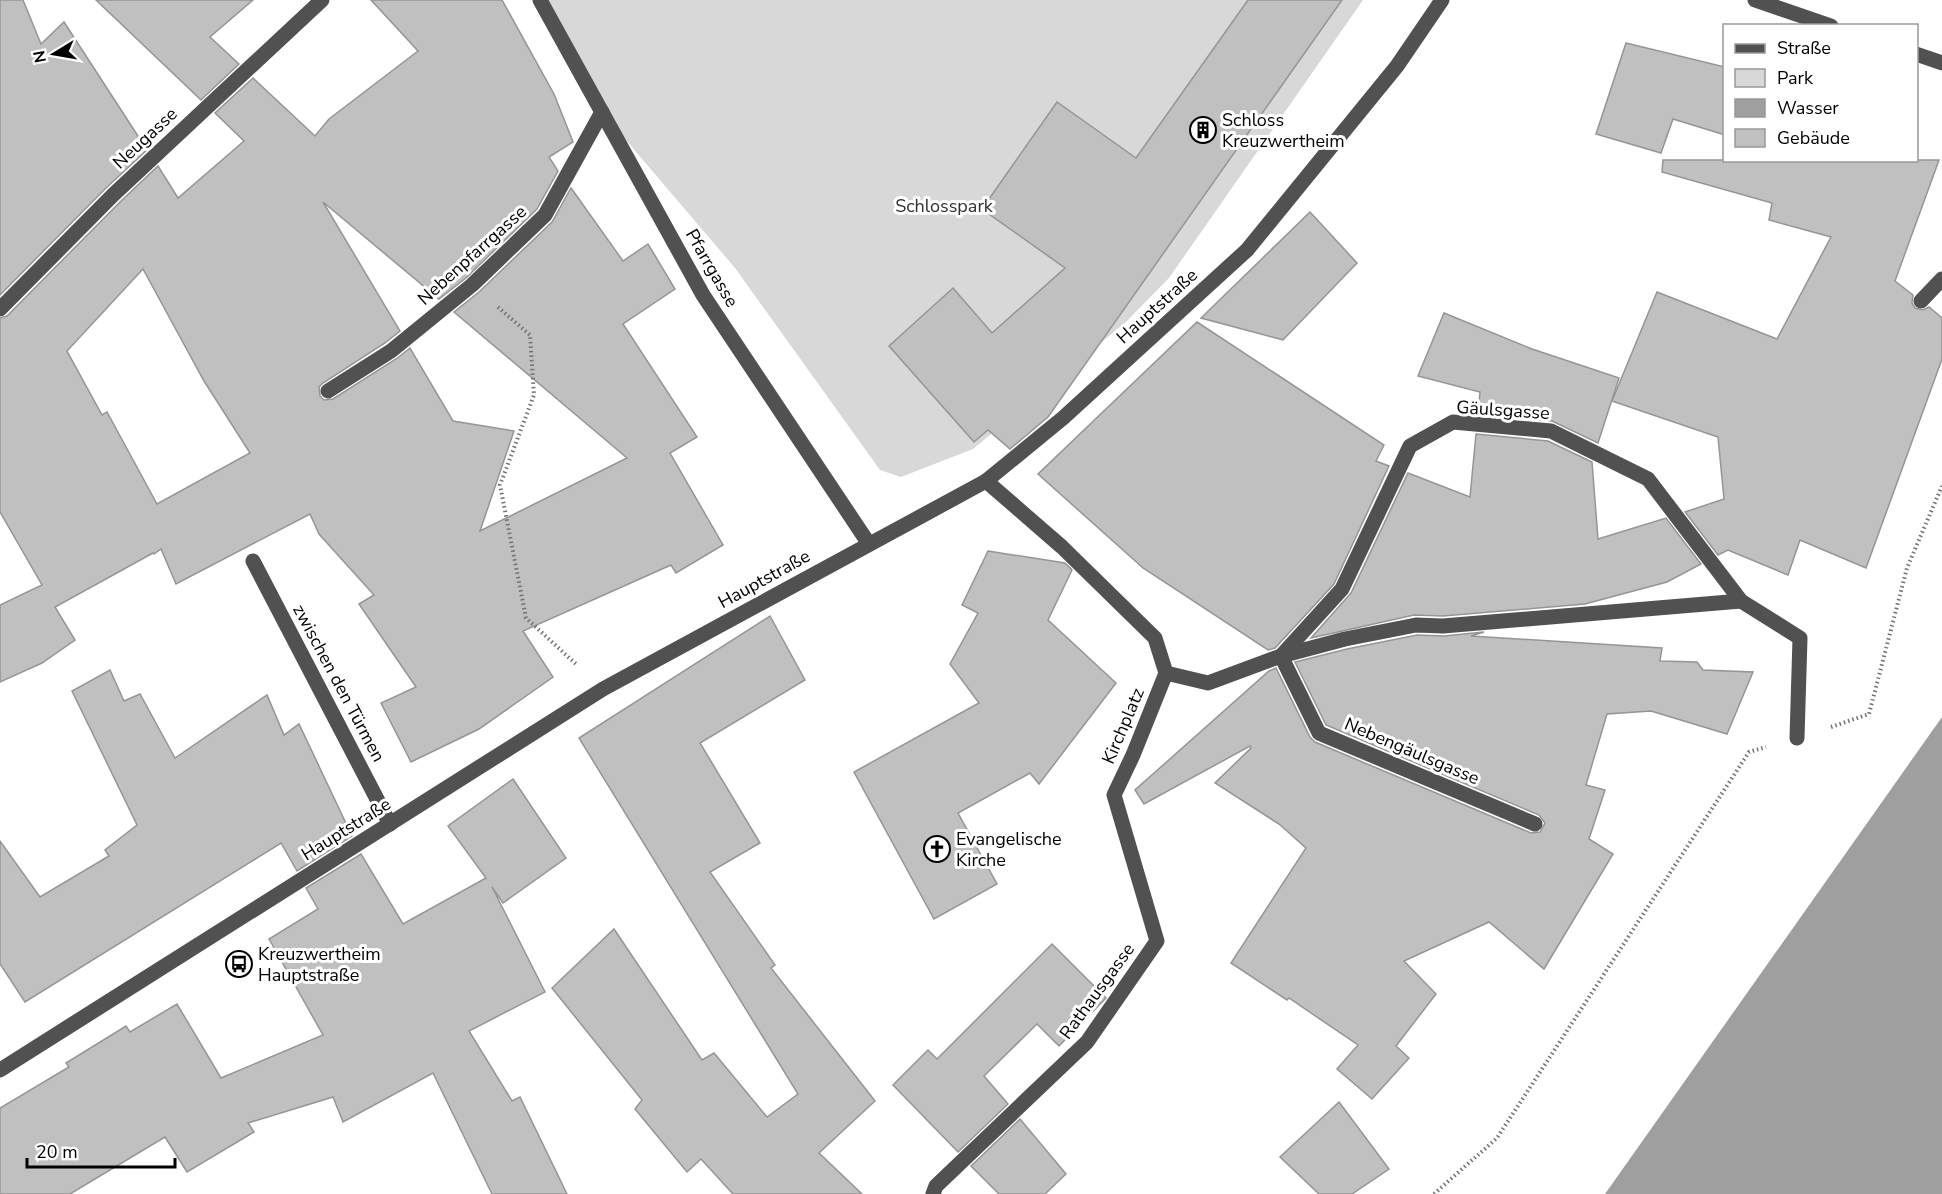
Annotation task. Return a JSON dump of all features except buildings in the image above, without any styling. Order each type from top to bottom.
[{"type":"street","name":"Neugasse","points":[[0,309],[113,195],[322,0]]},
{"type":"street","name":"Pfarrgasse","points":[[540,0],[703,295],[869,544]]},
{"type":"street","name":"Hauptstraße","points":[[0,1071],[603,689],[986,481],[1063,418],[1247,250],[1397,66],[1442,0]]},
{"type":"street","points":[[1755,0],[1825,24]]},
{"type":"street","points":[[1918,54],[1942,63]]},
{"type":"street","name":"Nebenpfarrgasse","points":[[328,391],[391,351],[472,285],[545,215],[602,112]]},
{"type":"street","points":[[1921,301],[1942,279]]},
{"type":"street","name":"Gäulsgasse","points":[[1281,656],[1342,589],[1410,446],[1453,422],[1551,431],[1648,479],[1741,601],[1800,638],[1797,738]]},
{"type":"street","points":[[986,481],[1062,547],[1155,638],[1166,673]]},
{"type":"street","name":"zwischen den Türmen","points":[[253,561],[390,824]]},
{"type":"street","name":"Gäulsgasse","points":[[1166,673],[1208,683],[1281,656],[1345,639],[1416,625],[1443,626],[1741,601]]},
{"type":"street","name":"Nebengäulsgasse","points":[[1281,656],[1319,733],[1535,824]]},
{"type":"street","name":"Kirchplatz","points":[[1114,795],[1166,673]]},
{"type":"street","name":"Rathausgasse","points":[[933,1194],[936,1186],[1087,1042],[1157,941],[1114,795]]},
{"type":"path","points":[[472,285],[530,335],[534,396],[500,485],[526,618],[603,689]]},
{"type":"path","points":[[1434,1194],[1497,1138],[1749,752],[1869,714],[1907,568],[1942,486]]},
{"type":"green space","name":"Schlosspark","points":[[540,0],[1363,0],[1169,278],[1126,322],[973,449],[901,477],[880,470],[735,268],[602,112]]},
{"type":"water","points":[[1942,717],[1942,1194],[1605,1194]]},
{"type":"place","name":"Schloss Kreuzwertheim","points":[[1203,130]]},
{"type":"place","name":"Evangelische Kirche","points":[[937,849]]},
{"type":"place","name":"Kreuzwertheim Hauptstraße","points":[[239,964]]}]
